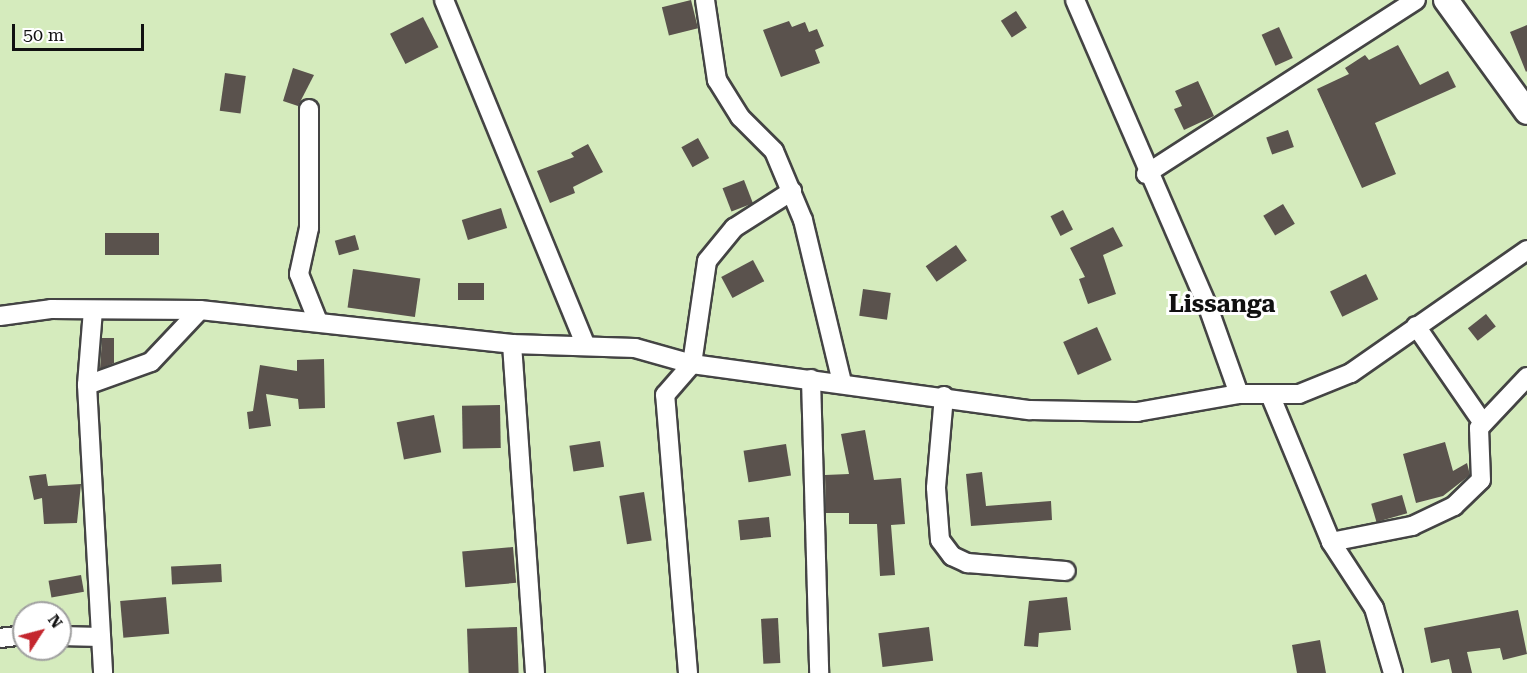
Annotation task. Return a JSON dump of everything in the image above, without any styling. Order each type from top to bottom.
[{"type":"street","points":[[444,0],[584,342]]},
{"type":"street","points":[[705,0],[712,57],[725,96],[774,151],[792,190],[814,250],[842,382]]},
{"type":"street","points":[[1074,0],[1146,174],[1208,307],[1239,394]]},
{"type":"street","points":[[1146,174],[1416,0]]},
{"type":"street","points":[[1452,3],[1527,112]]},
{"type":"street","points":[[309,109],[309,228],[299,274],[317,320]]},
{"type":"street","points":[[688,673],[663,416],[665,395],[692,364],[707,261],[734,228],[792,190]]},
{"type":"street","points":[[0,316],[93,310],[200,310],[317,320],[512,344],[584,342],[692,364],[944,396],[1084,413],[1137,412],[1239,394],[1271,397],[1299,394],[1351,374],[1416,326],[1527,250]]},
{"type":"street","points":[[93,310],[87,385],[103,673]]},
{"type":"street","points":[[87,385],[151,362],[200,310]]},
{"type":"street","points":[[1416,326],[1483,423]]},
{"type":"street","points":[[512,344],[535,673]]},
{"type":"street","points":[[1331,543],[1412,526],[1454,506],[1481,480],[1477,434],[1483,423],[1527,377]]},
{"type":"street","points":[[811,379],[819,673]]},
{"type":"street","points":[[944,396],[936,488],[939,540],[952,556],[967,563],[1066,571]]},
{"type":"street","points":[[1271,397],[1331,543],[1374,608],[1393,673]]},
{"type":"street","points":[[72,636],[101,637]]},
{"type":"green space","points":[[0,0],[1527,0],[1527,673],[0,673]]},
{"type":"building","points":[[691,0],[698,28],[669,35],[662,7]]},
{"type":"building","points":[[1016,11],[1027,28],[1012,38],[1001,21]]},
{"type":"building","points":[[423,17],[438,47],[405,64],[390,34]]},
{"type":"building","points":[[789,21],[792,27],[805,22],[809,32],[817,29],[824,46],[815,50],[820,63],[781,77],[763,30]]},
{"type":"building","points":[[1527,25],[1527,71],[1526,72],[1510,32]]},
{"type":"building","points":[[1279,27],[1293,58],[1275,66],[1262,35]]},
{"type":"building","points":[[1398,45],[1420,85],[1448,71],[1456,87],[1375,123],[1396,174],[1362,188],[1317,89],[1349,74],[1345,68],[1365,55],[1369,60]]},
{"type":"building","points":[[293,68],[314,75],[298,106],[283,101]]},
{"type":"building","points":[[225,73],[246,76],[241,114],[220,111]]},
{"type":"building","points":[[1198,81],[1214,116],[1184,130],[1174,109],[1182,106],[1175,91]]},
{"type":"building","points":[[1288,130],[1294,147],[1272,155],[1266,137]]},
{"type":"building","points":[[698,138],[709,158],[693,167],[681,147]]},
{"type":"building","points":[[588,144],[603,172],[573,187],[575,193],[550,203],[537,171],[574,157],[571,153]]},
{"type":"building","points":[[744,180],[753,203],[731,212],[723,188]]},
{"type":"building","points":[[1283,204],[1295,224],[1275,236],[1263,216]]},
{"type":"building","points":[[501,208],[507,228],[468,240],[462,220]]},
{"type":"building","points":[[1063,210],[1073,230],[1061,236],[1051,216]]},
{"type":"building","points":[[1113,227],[1123,246],[1103,255],[1116,294],[1088,304],[1079,279],[1085,277],[1070,248]]},
{"type":"building","points":[[105,233],[159,233],[159,255],[105,255]]},
{"type":"building","points":[[355,235],[359,249],[339,255],[335,241]]},
{"type":"building","points":[[956,245],[967,261],[937,282],[926,266]]},
{"type":"building","points":[[753,260],[764,281],[732,298],[721,277]]},
{"type":"building","points":[[353,269],[420,278],[415,317],[348,308]]},
{"type":"building","points":[[1366,274],[1378,299],[1342,317],[1330,292]]},
{"type":"building","points":[[458,283],[484,283],[484,300],[458,300]]},
{"type":"building","points":[[863,289],[891,293],[887,320],[859,316]]},
{"type":"building","points":[[1486,314],[1496,327],[1478,341],[1468,328]]},
{"type":"building","points":[[1097,327],[1112,360],[1078,375],[1063,342]]},
{"type":"building","points":[[102,338],[114,338],[114,363],[100,369]]},
{"type":"building","points":[[324,359],[325,408],[299,409],[298,399],[266,394],[271,426],[249,429],[247,412],[253,411],[260,365],[297,371],[297,360]]},
{"type":"building","points":[[500,405],[501,448],[463,449],[462,406]]},
{"type":"building","points":[[434,415],[441,452],[404,460],[397,422]]},
{"type":"building","points":[[865,430],[874,480],[901,478],[905,524],[891,525],[895,575],[880,576],[877,524],[849,524],[849,513],[826,513],[825,475],[849,474],[841,434]]},
{"type":"building","points":[[600,441],[604,467],[573,472],[569,446]]},
{"type":"building","points":[[1445,442],[1453,471],[1467,463],[1470,475],[1443,496],[1416,503],[1403,454]]},
{"type":"building","points":[[786,444],[791,476],[749,482],[744,451]]},
{"type":"building","points":[[982,472],[986,506],[1051,501],[1052,520],[971,526],[966,474]]},
{"type":"building","points":[[46,474],[48,486],[81,484],[77,523],[44,524],[42,498],[34,500],[29,476]]},
{"type":"building","points":[[644,492],[652,540],[627,544],[619,496]]},
{"type":"building","points":[[1402,495],[1407,513],[1376,522],[1371,504]]},
{"type":"building","points":[[769,517],[771,537],[740,540],[738,520]]},
{"type":"building","points":[[513,547],[516,583],[465,587],[462,551]]},
{"type":"building","points":[[221,564],[222,582],[172,585],[171,567]]},
{"type":"building","points":[[81,575],[84,592],[51,597],[49,581]]},
{"type":"building","points":[[166,597],[169,634],[123,638],[120,601]]},
{"type":"building","points":[[1067,597],[1071,630],[1039,633],[1038,647],[1024,646],[1029,601]]},
{"type":"building","points":[[1518,610],[1527,654],[1503,660],[1500,648],[1467,652],[1472,673],[1452,673],[1449,659],[1431,663],[1424,628]]},
{"type":"building","points":[[778,618],[780,663],[763,664],[761,619]]},
{"type":"building","points":[[517,627],[519,673],[469,673],[467,629]]},
{"type":"building","points":[[929,627],[933,661],[883,667],[878,633]]},
{"type":"building","points":[[1320,640],[1326,673],[1297,673],[1292,645]]},
{"type":"district","name":"Lissanga","points":[[1222,305]]}]
